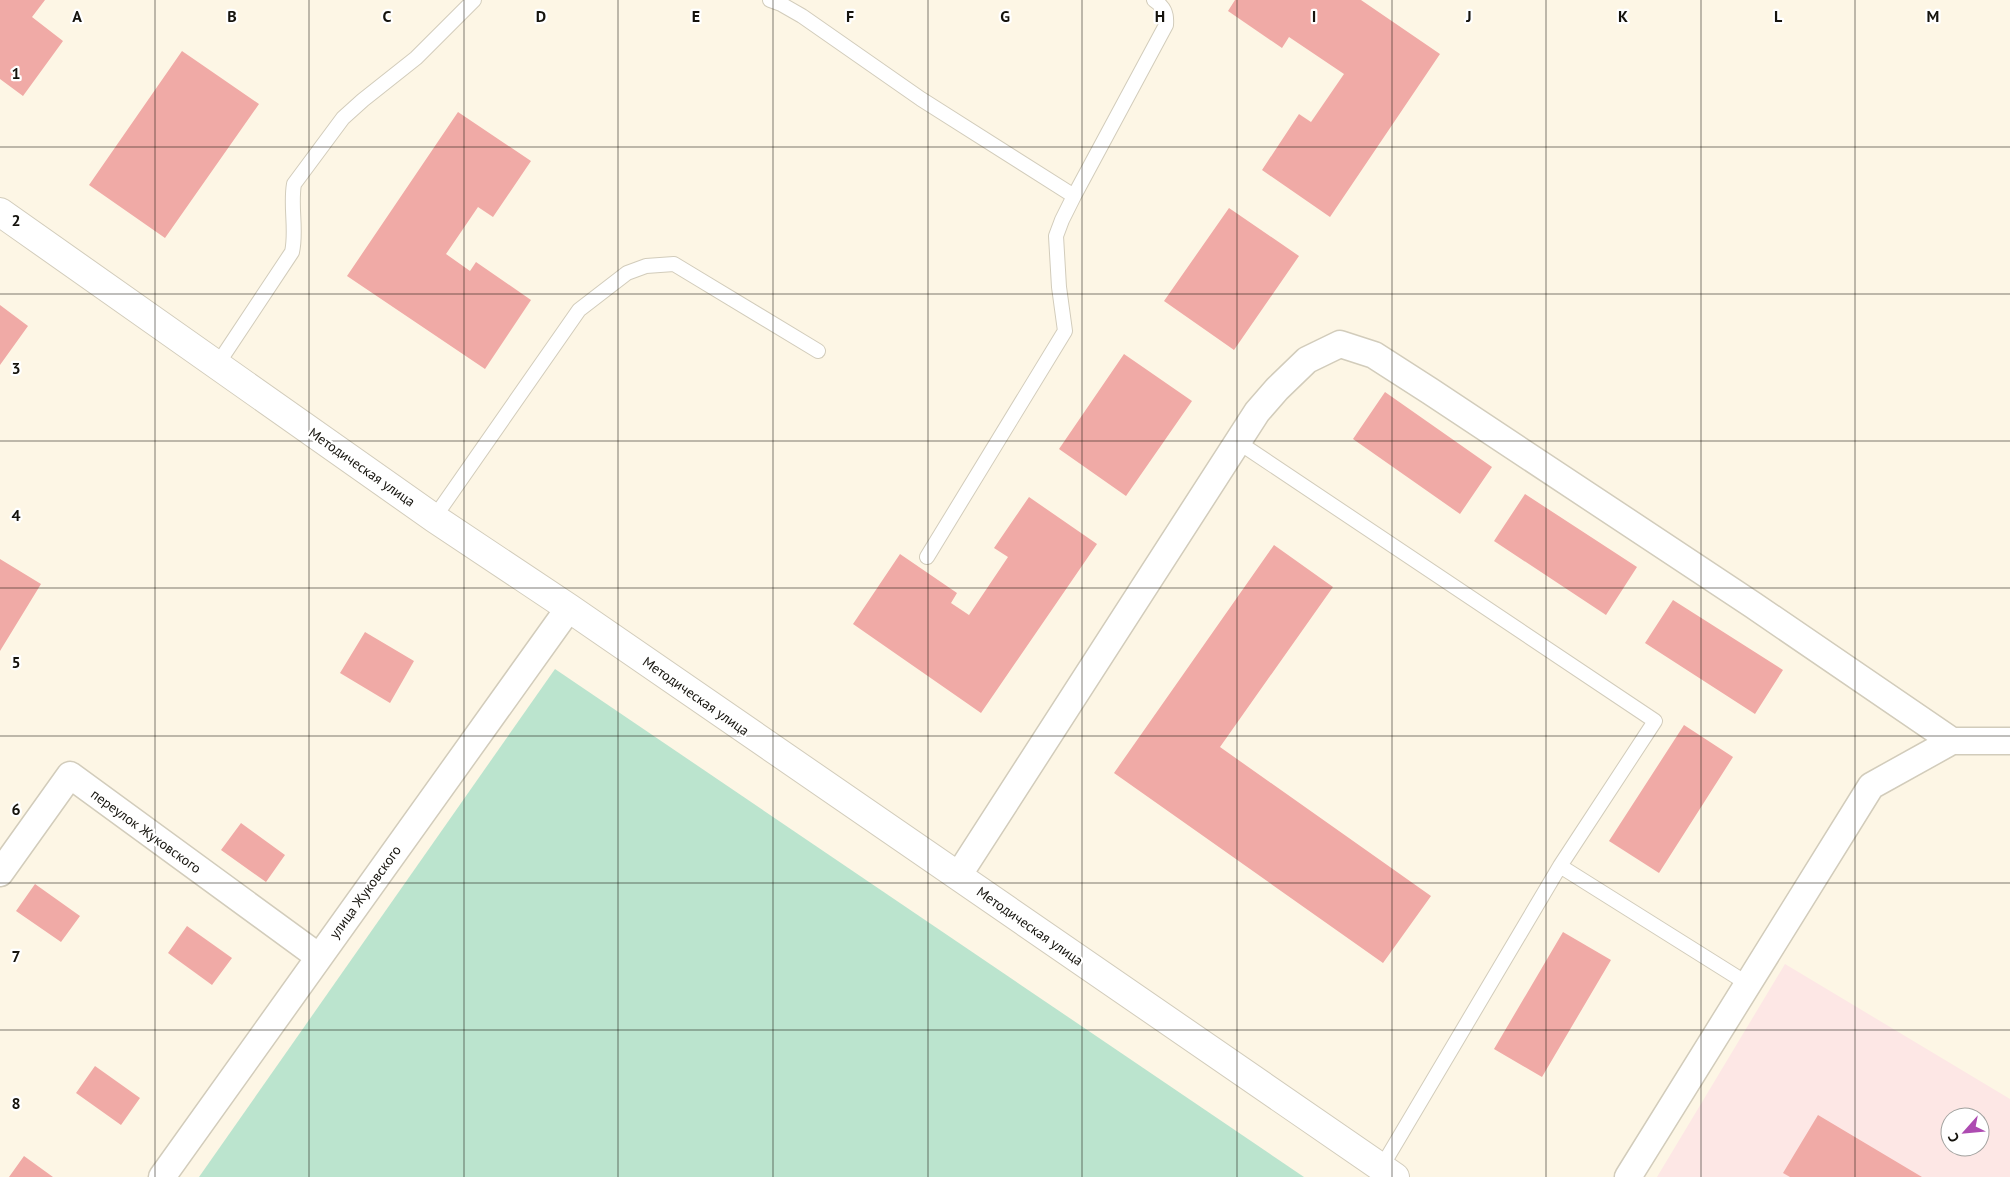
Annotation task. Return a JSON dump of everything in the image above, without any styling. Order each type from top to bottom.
[{"type":"main road","name":"Методическая улица","points":[[0,212],[434,518],[569,608],[1388,1172]]},
{"type":"street","points":[[958,876],[1257,412],[1277,388],[1307,360],[1340,344],[1374,355],[1753,605],[1952,741]]},
{"type":"street","name":"улица Жуковского","points":[[162,1177],[569,608]]},
{"type":"street","points":[[1628,1177],[1871,786],[1952,741],[2010,741]]},
{"type":"street","name":"переулок Жуковского","points":[[0,873],[70,775],[319,957]]},
{"type":"lane","points":[[217,366],[292,252],[295,238],[292,194],[294,184],[343,118],[416,58],[474,0]]},
{"type":"lane","points":[[770,0],[802,16],[921,100],[1074,196]]},
{"type":"lane","points":[[927,557],[1065,331],[1059,287],[1056,236],[1074,196],[1166,25],[1167,15],[1162,5],[1154,0]]},
{"type":"lane","points":[[434,518],[579,310],[627,273],[646,266],[674,264],[818,351]]},
{"type":"lane","points":[[1238,442],[1655,721],[1560,866],[1388,1172]]},
{"type":"lane","points":[[1560,866],[1748,984]]},
{"type":"shaded area","points":[[1785,964],[2010,1099],[2010,1177],[1657,1177]]},
{"type":"green space","points":[[555,669],[1304,1177],[199,1177]]},
{"type":"building","points":[[0,0],[45,0],[32,17],[63,41],[23,96],[0,79]]},
{"type":"building","points":[[1235,0],[1361,0],[1440,54],[1330,217],[1262,170],[1299,114],[1311,122],[1344,74],[1289,37],[1282,48],[1228,11]]},
{"type":"building","points":[[182,51],[259,104],[165,238],[89,185]]},
{"type":"building","points":[[458,112],[531,161],[493,217],[478,207],[446,254],[470,271],[476,262],[531,300],[485,369],[347,276]]},
{"type":"building","points":[[1229,208],[1299,256],[1234,350],[1164,301]]},
{"type":"building","points":[[0,305],[28,326],[0,365]]},
{"type":"building","points":[[1124,354],[1192,401],[1126,496],[1059,449]]},
{"type":"building","points":[[1385,392],[1492,467],[1460,514],[1353,439]]},
{"type":"building","points":[[1525,494],[1637,567],[1606,615],[1494,541]]},
{"type":"building","points":[[1029,497],[1097,544],[981,713],[853,624],[900,554],[957,593],[951,603],[969,615],[1008,557],[994,548]]},
{"type":"building","points":[[1274,545],[1333,587],[1220,747],[1431,896],[1383,963],[1114,773]]},
{"type":"building","points":[[0,559],[41,584],[0,651]]},
{"type":"building","points":[[1673,600],[1783,670],[1755,714],[1645,643]]},
{"type":"building","points":[[365,632],[414,661],[390,703],[340,673]]},
{"type":"building","points":[[1684,725],[1733,757],[1659,873],[1609,841]]},
{"type":"building","points":[[241,823],[285,855],[266,882],[221,850]]},
{"type":"building","points":[[35,884],[80,916],[61,942],[16,911]]},
{"type":"building","points":[[187,926],[232,958],[212,985],[168,953]]},
{"type":"building","points":[[1563,932],[1611,960],[1542,1077],[1494,1049]]},
{"type":"building","points":[[95,1066],[140,1098],[121,1125],[76,1093]]},
{"type":"building","points":[[1818,1115],[1922,1177],[1790,1177],[1783,1173]]},
{"type":"building","points":[[24,1156],[53,1177],[9,1177]]}]
